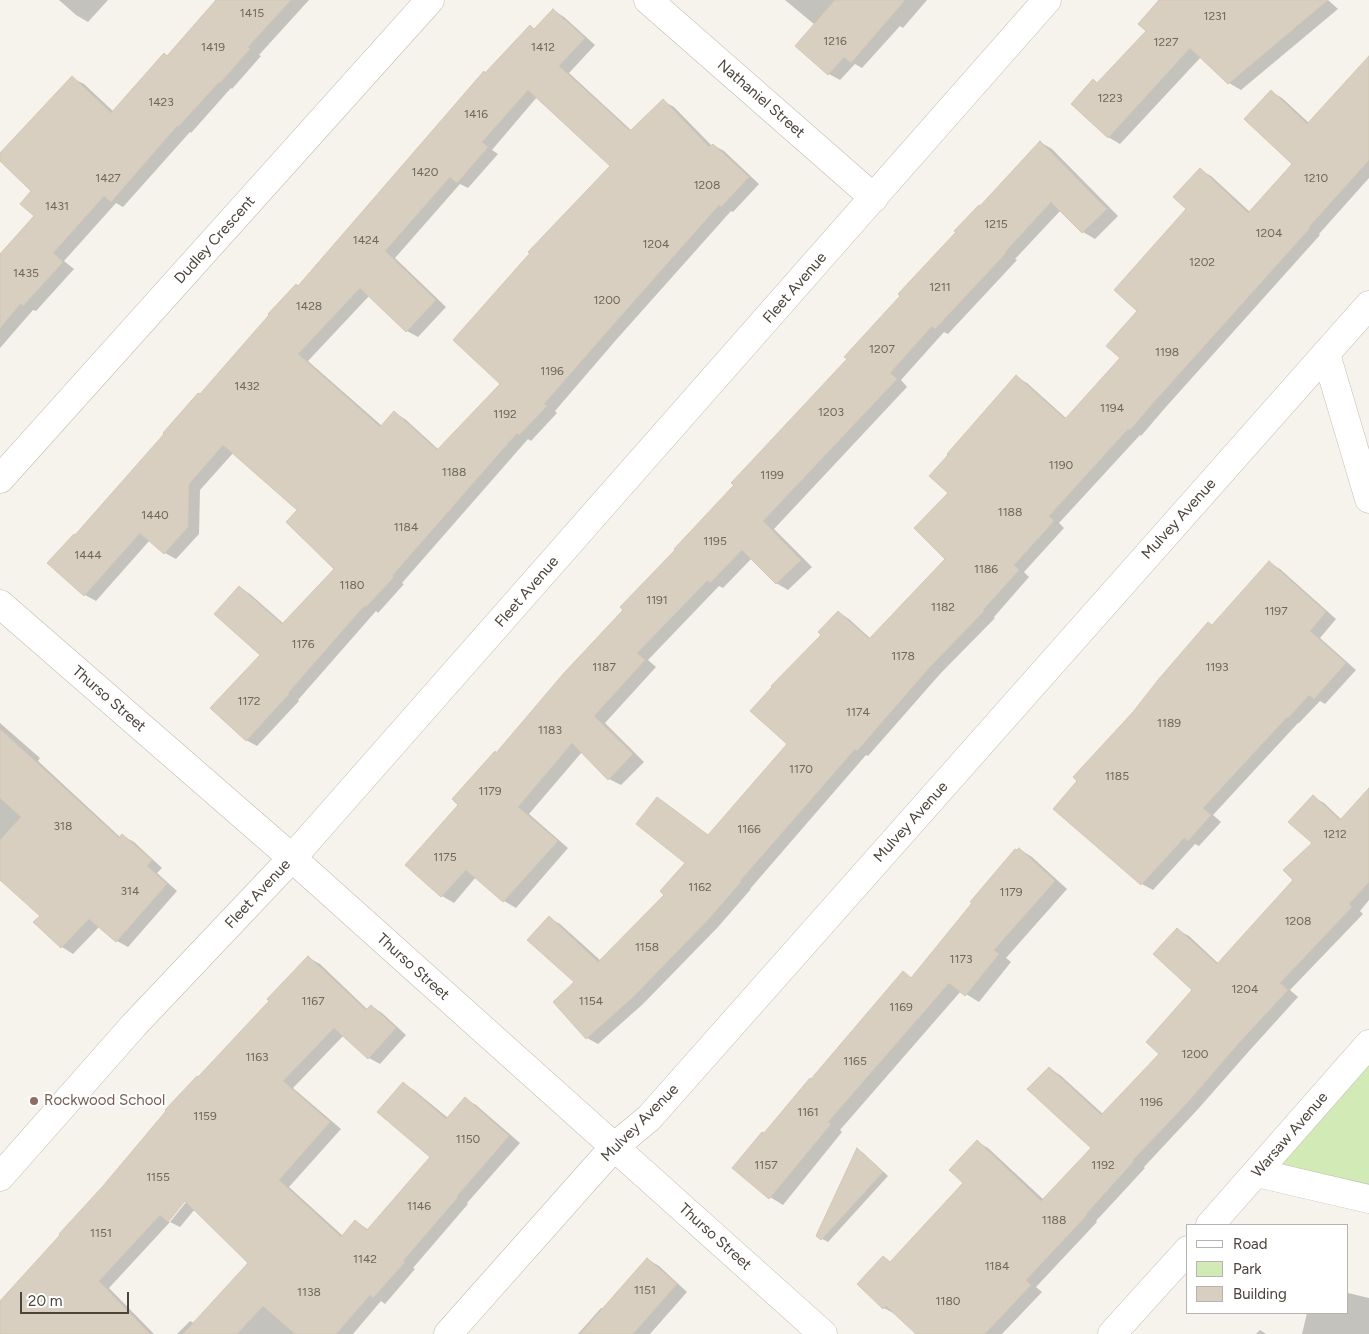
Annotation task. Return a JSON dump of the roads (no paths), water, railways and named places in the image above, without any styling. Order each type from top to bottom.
[{"type":"street","name":"Dudley Crescent","points":[[0,479],[430,0]]},
{"type":"street","name":"Nathaniel Street","points":[[648,0],[874,198]]},
{"type":"street","name":"Fleet Avenue","points":[[0,1177],[134,1025],[292,858],[1047,0]]},
{"type":"street","name":"Mulvey Avenue","points":[[448,1334],[614,1147],[656,1111],[1369,305]]},
{"type":"street","points":[[1326,354],[1369,498]]},
{"type":"street","name":"Thurso Street","points":[[0,604],[292,858],[823,1334]]},
{"type":"street","name":"Warsaw Avenue","points":[[1211,1224],[1369,1044]]},
{"type":"street","points":[[1257,1173],[1369,1199]]},
{"type":"street","points":[[1112,1334],[1186,1252]]},
{"type":"place","name":"Rockwood School","points":[[34,1101]]}]
